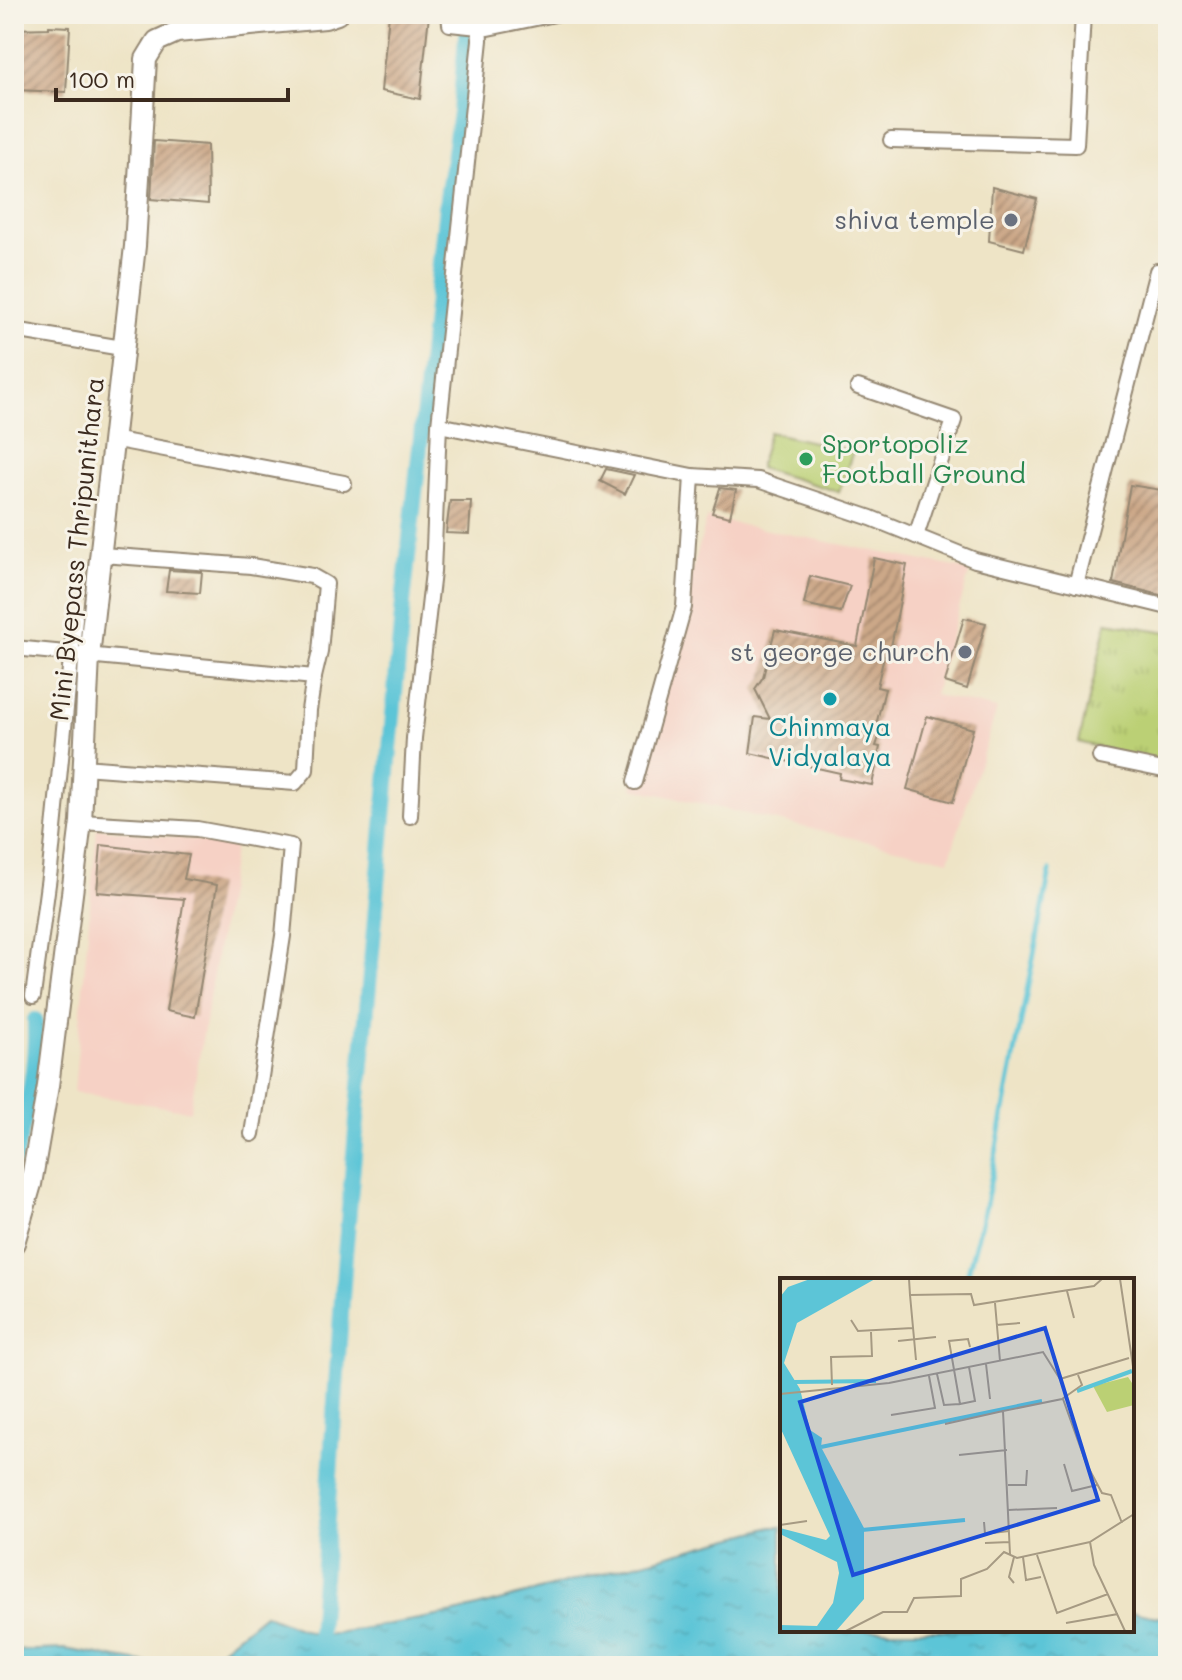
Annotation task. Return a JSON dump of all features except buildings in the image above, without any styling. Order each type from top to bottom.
[{"type":"main road","name":"Mini Byepass Thripunithara","points":[[14,1243],[31,1184],[48,1086],[81,822],[80,655],[102,555],[135,246],[143,75],[150,50],[157,41],[187,30],[325,18],[337,14]]},
{"type":"street","points":[[449,14],[450,24],[488,28],[555,14]]},
{"type":"street","points":[[891,140],[1076,145],[1083,14]]},
{"type":"street","points":[[1165,14],[1167,55]]},
{"type":"street","points":[[410,816],[414,738],[433,572],[439,425],[480,40],[472,25]]},
{"type":"street","points":[[1076,585],[1157,271]]},
{"type":"street","points":[[14,330],[122,348]]},
{"type":"street","points":[[858,387],[954,420],[916,536]]},
{"type":"street","points":[[439,425],[692,476],[758,480],[975,560],[1168,607]]},
{"type":"street","points":[[112,439],[344,483]]},
{"type":"street","points":[[635,782],[684,607],[692,476]]},
{"type":"street","points":[[58,779],[82,774],[295,783],[306,770],[309,710],[320,652],[326,584],[312,576],[251,566],[102,555]]},
{"type":"street","points":[[33,996],[58,779],[80,655],[75,618]]},
{"type":"street","points":[[14,648],[314,677]]},
{"type":"street","points":[[1100,757],[1168,771]]},
{"type":"street","points":[[81,822],[197,829],[291,846],[283,936],[252,1134]]},
{"type":"shaded area","points":[[707,518],[970,570],[934,695],[997,709],[949,860],[632,788]]},
{"type":"shaded area","points":[[97,828],[235,845],[190,1111],[74,1092]]},
{"type":"green space","name":"Sportopoliz Football Ground","points":[[769,432],[853,451],[839,492],[759,468]]},
{"type":"green space","points":[[1107,622],[1168,632],[1167,766],[1079,742]]},
{"type":"water","points":[[780,1527],[780,1632],[1134,1632],[1134,1612],[1168,1619],[1168,1666],[200,1666],[264,1614],[319,1636],[455,1613]]},
{"type":"water","points":[[64,1649],[165,1666],[14,1666],[14,1651]]},
{"type":"waterway","points":[[319,1636],[345,1255],[403,603],[447,198],[460,113],[468,14]]},
{"type":"waterway","points":[[967,1278],[986,1204],[1050,871]]},
{"type":"waterway","points":[[14,1159],[30,1090],[35,1020]]},
{"type":"place","name":"shiva temple","points":[[1011,220]]},
{"type":"place","name":"Sportopoliz Football Ground","points":[[806,459]]},
{"type":"place","name":"st george church","points":[[965,652]]},
{"type":"place","name":"Chinmaya Vidyalaya","points":[[830,699]]}]
